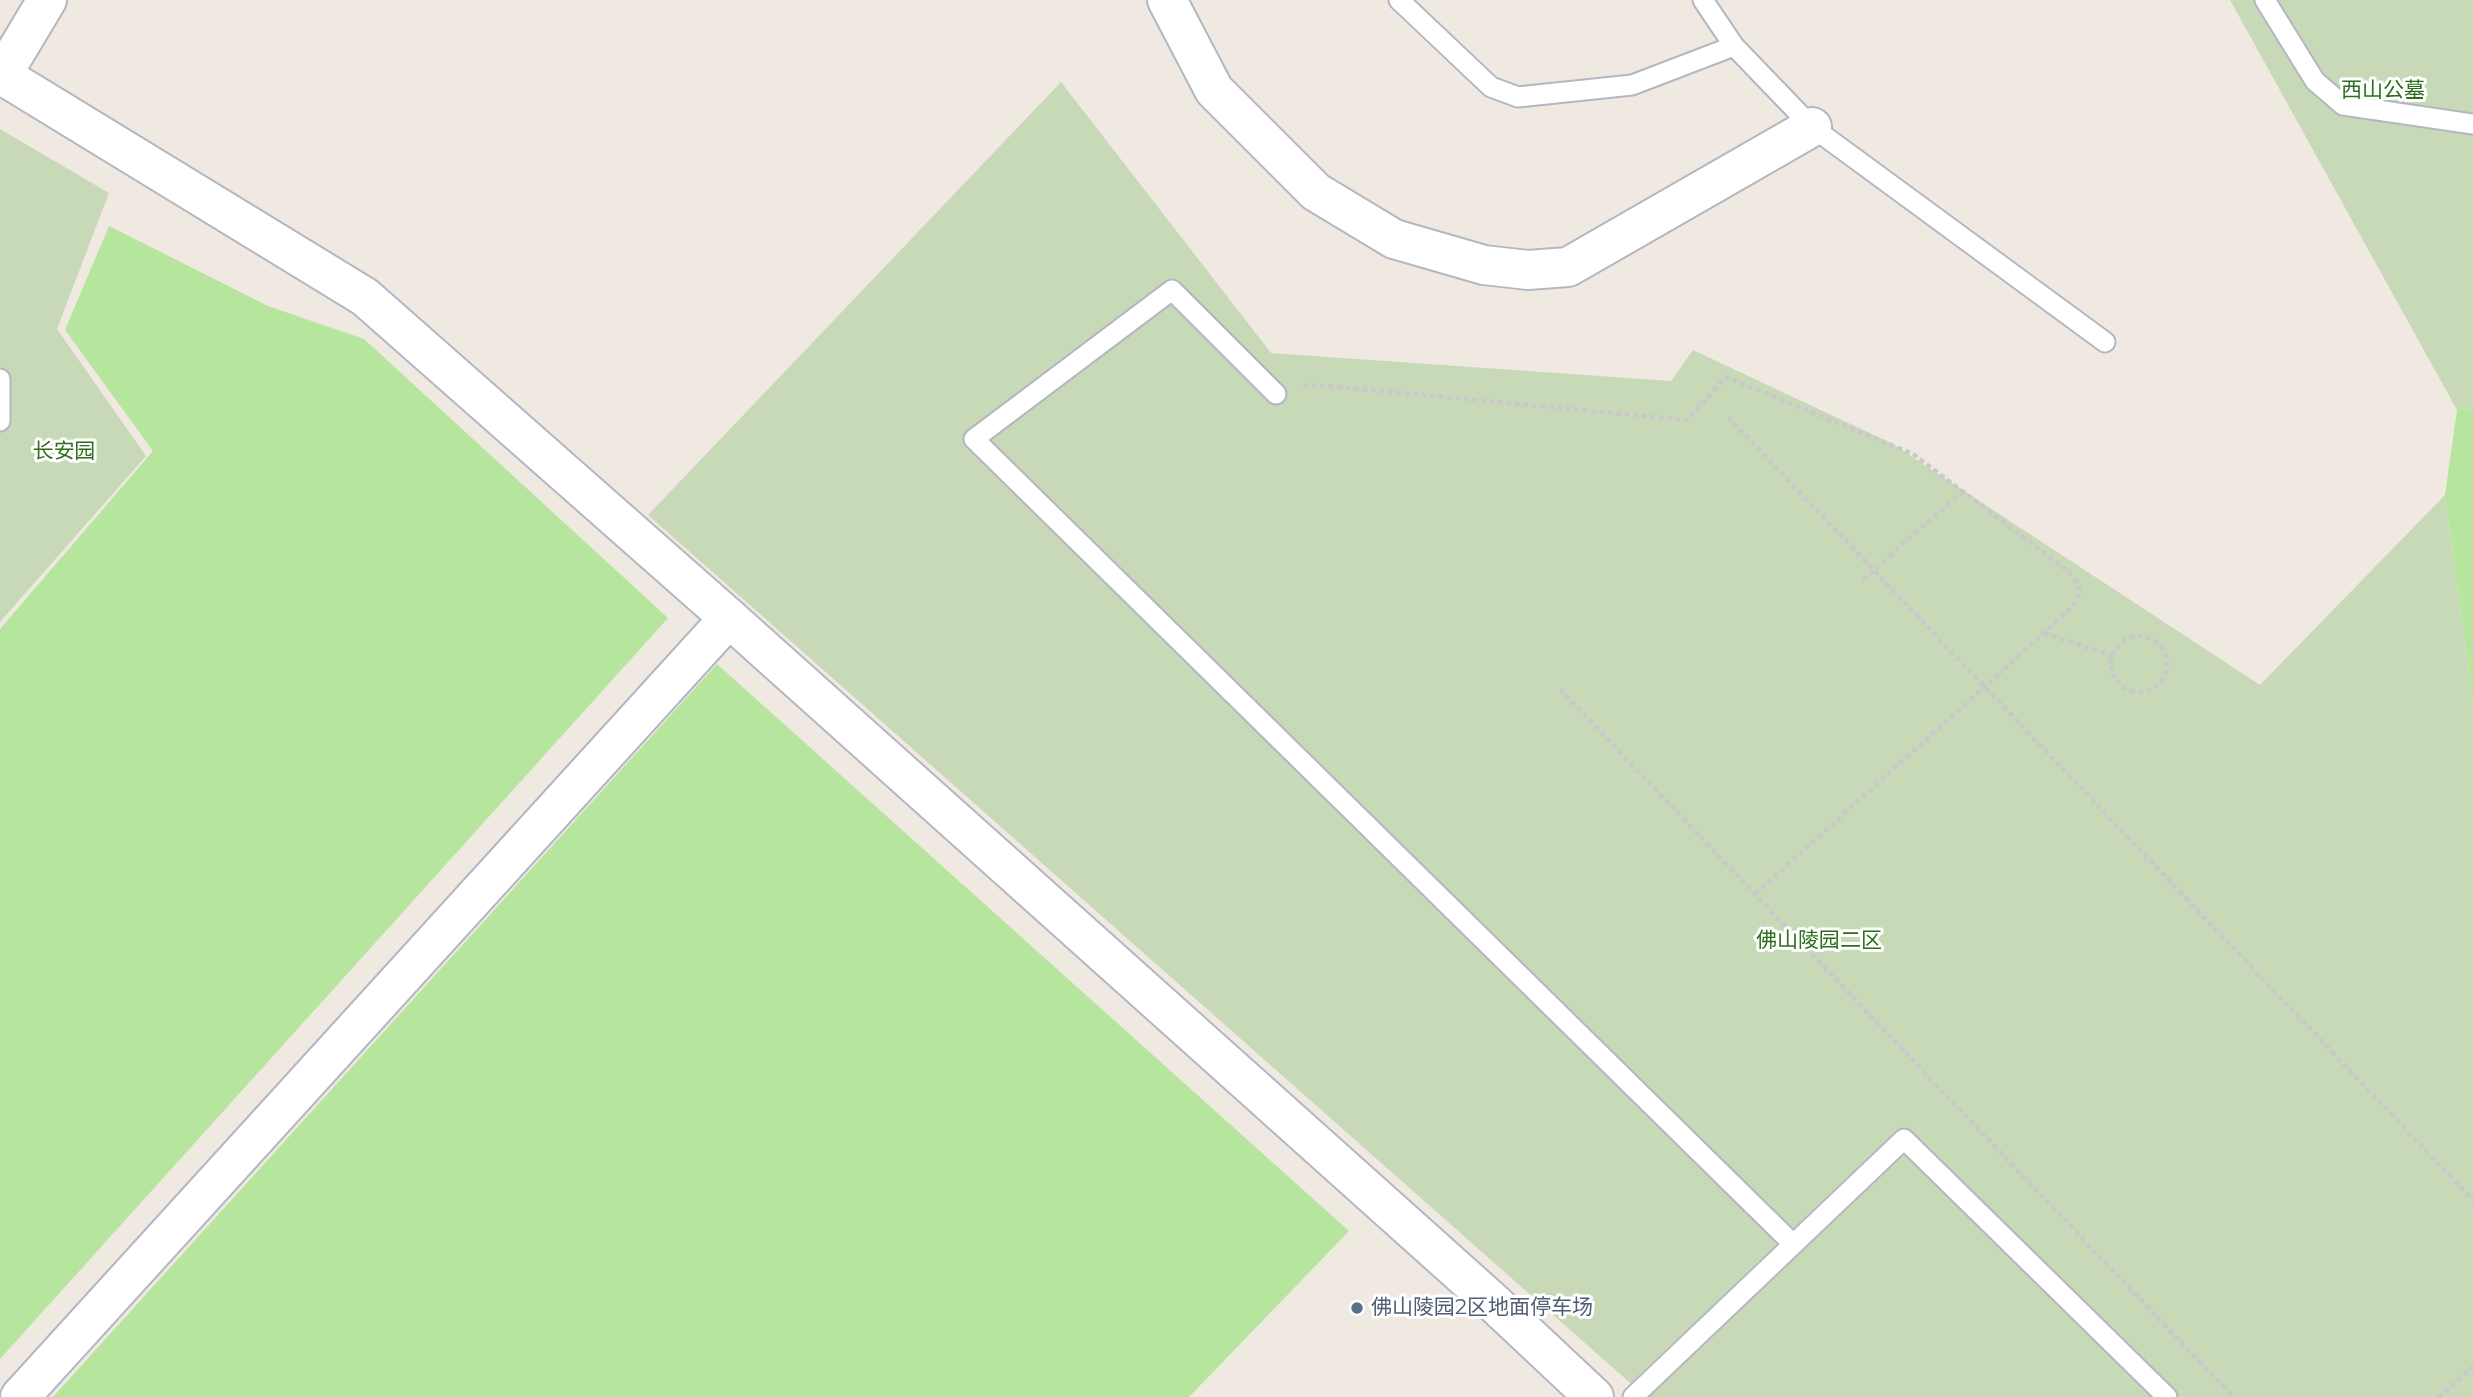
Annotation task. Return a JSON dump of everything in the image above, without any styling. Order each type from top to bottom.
[{"type":"street","points":[[47,0],[1,74],[365,298],[729,618],[1496,1305],[1594,1397]]},
{"type":"street","points":[[1167,0],[1214,90],[1316,192],[1394,239],[1483,265],[1528,270],[1568,267],[1812,127]]},
{"type":"street","points":[[20,1397],[729,618]]},
{"type":"lane","points":[[1399,0],[1491,87],[1518,97],[1632,85],[1734,46]]},
{"type":"lane","points":[[1703,0],[1734,46],[1812,127],[2105,342]]},
{"type":"lane","points":[[2266,0],[2315,81],[2343,105],[2473,124]]},
{"type":"lane","points":[[1272,389],[1172,290],[974,439],[1792,1244]]},
{"type":"lane","points":[[0,379],[0,421]]},
{"type":"lane","points":[[1633,1397],[1904,1139],[2167,1397]]},
{"type":"path","points":[[1272,389],[1328,386],[1687,420],[1726,377],[1913,454],[2068,571],[2078,584],[2080,594],[2073,606],[1755,894]]},
{"type":"path","points":[[1728,417],[2473,1200]]},
{"type":"path","points":[[1863,580],[1962,492]]},
{"type":"path","points":[[2044,633],[2112,656]]},
{"type":"path","points":[[2134,635],[2144,636],[2161,645],[2166,653],[2167,671],[2162,680],[2147,691],[2129,690],[2115,680],[2112,656],[2117,645],[2125,639],[2134,635]]},
{"type":"path","points":[[1560,689],[2233,1397]]},
{"type":"path","points":[[2438,1397],[2473,1367]]},
{"type":"green space","name":"西山公墓","points":[[2230,0],[2473,0],[2473,408],[2457,410]]},
{"type":"green space","name":"佛山陵园二区","points":[[1061,82],[1271,353],[1671,381],[1693,350],[1891,443],[2260,685],[2445,495],[2473,705],[2473,1397],[1646,1397],[648,515]]},
{"type":"green space","name":"长安园","points":[[0,129],[109,193],[57,329],[146,456],[0,622]]},
{"type":"green space","points":[[109,226],[268,306],[364,339],[668,618],[0,1359],[0,629],[153,451],[65,330]]},
{"type":"green space","points":[[2473,408],[2473,705],[2445,495],[2457,410]]},
{"type":"green space","points":[[717,664],[1349,1231],[1189,1397],[53,1397]]},
{"type":"place","name":"佛山陵园2区地面停车场","points":[[1357,1308]]}]
